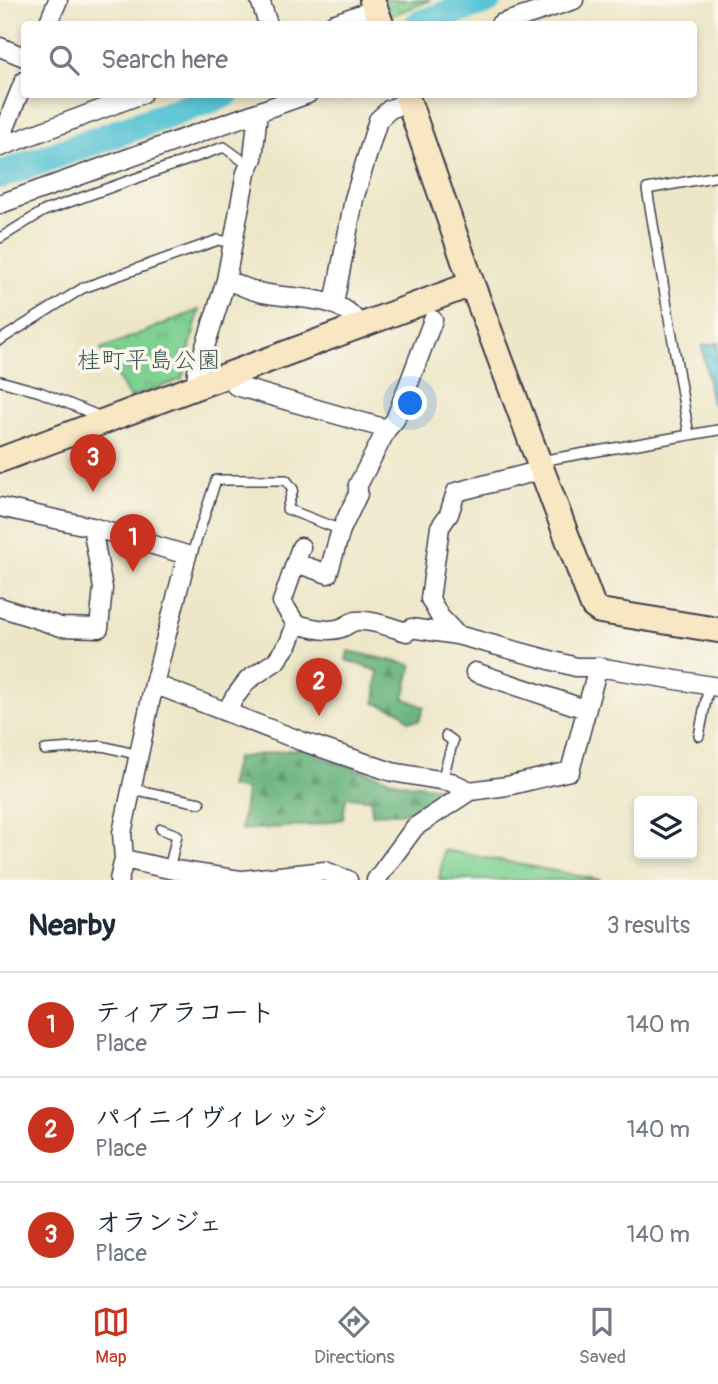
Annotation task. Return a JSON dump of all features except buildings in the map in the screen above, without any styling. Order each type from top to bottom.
[{"type":"street","points":[[49,21],[58,0]]},
{"type":"street","points":[[260,0],[267,21]]},
{"type":"street","points":[[509,21],[574,0]]},
{"type":"street","points":[[344,21],[376,12]]},
{"type":"street","points":[[0,47],[21,56]]},
{"type":"street","points":[[0,134],[3,133],[21,88]]},
{"type":"street","points":[[0,147],[117,98]]},
{"type":"street","points":[[0,204],[297,98]]},
{"type":"street","points":[[334,304],[355,199],[378,120],[407,98],[472,284],[593,606],[600,611],[718,630]]},
{"type":"street","points":[[196,387],[197,372],[226,280],[246,173],[253,158],[258,113]]},
{"type":"street","points":[[226,280],[262,293],[334,304],[354,315],[359,326]]},
{"type":"street","points":[[0,460],[472,284]]},
{"type":"street","points":[[433,320],[395,420],[387,429],[358,485],[358,494],[341,530],[328,574],[299,555],[282,602],[296,624],[331,629],[364,621],[407,632],[411,628],[457,635],[576,667],[597,667],[714,686]]},
{"type":"street","points":[[230,376],[236,386],[387,429]]},
{"type":"street","points":[[457,635],[440,617],[430,598],[440,527],[449,513],[456,492],[541,466]]},
{"type":"street","points":[[0,507],[92,527],[187,555],[154,684],[122,833],[124,859],[119,880]]},
{"type":"street","points":[[0,607],[61,627],[99,628],[103,588],[92,527]]},
{"type":"street","points":[[227,711],[248,680],[276,661],[289,643],[296,624]]},
{"type":"street","points":[[376,880],[415,827],[470,791],[570,771],[597,667]]},
{"type":"street","points":[[475,673],[585,709]]},
{"type":"street","points":[[154,684],[301,741],[392,772],[442,780],[470,791]]},
{"type":"street","points":[[124,859],[242,880],[325,871],[348,880]]},
{"type":"lane","points":[[0,238],[44,211],[224,147],[250,166]]},
{"type":"lane","points":[[689,435],[647,189],[718,176]]},
{"type":"lane","points":[[0,340],[83,288],[218,240],[234,243]]},
{"type":"lane","points":[[0,382],[40,392],[109,420]]},
{"type":"lane","points":[[541,466],[718,430]]},
{"type":"lane","points":[[187,555],[191,557],[216,480],[286,480],[293,489],[288,509],[341,530]]},
{"type":"lane","points":[[699,736],[714,686]]},
{"type":"lane","points":[[442,780],[453,741],[446,736]]},
{"type":"lane","points":[[45,750],[102,746],[139,755]]},
{"type":"lane","points":[[132,789],[200,803]]},
{"type":"lane","points":[[160,829],[177,835],[169,869]]},
{"type":"green space","points":[[384,0],[431,0],[390,16]]},
{"type":"green space","name":"桂町平島公園","points":[[199,310],[182,379],[130,398],[101,349]]},
{"type":"green space","points":[[348,651],[412,665],[404,698],[424,707],[419,721],[409,721],[400,711],[375,703],[378,671],[346,660]]},
{"type":"green space","points":[[311,747],[316,755],[400,783],[443,788],[413,812],[372,814],[371,799],[346,797],[343,819],[314,825],[241,830],[246,790],[229,787],[236,758]]},
{"type":"green space","points":[[444,850],[601,880],[439,880]]},
{"type":"water","points":[[718,343],[718,402],[712,403],[702,346]]},
{"type":"waterway","points":[[428,21],[488,0]]},
{"type":"waterway","points":[[0,175],[214,98]]},
{"type":"place","name":"オランジェ","points":[[93,492]]},
{"type":"place","name":"ティアラコート","points":[[133,572]]},
{"type":"place","name":"パイニイヴィレッジ","points":[[319,716]]}]
